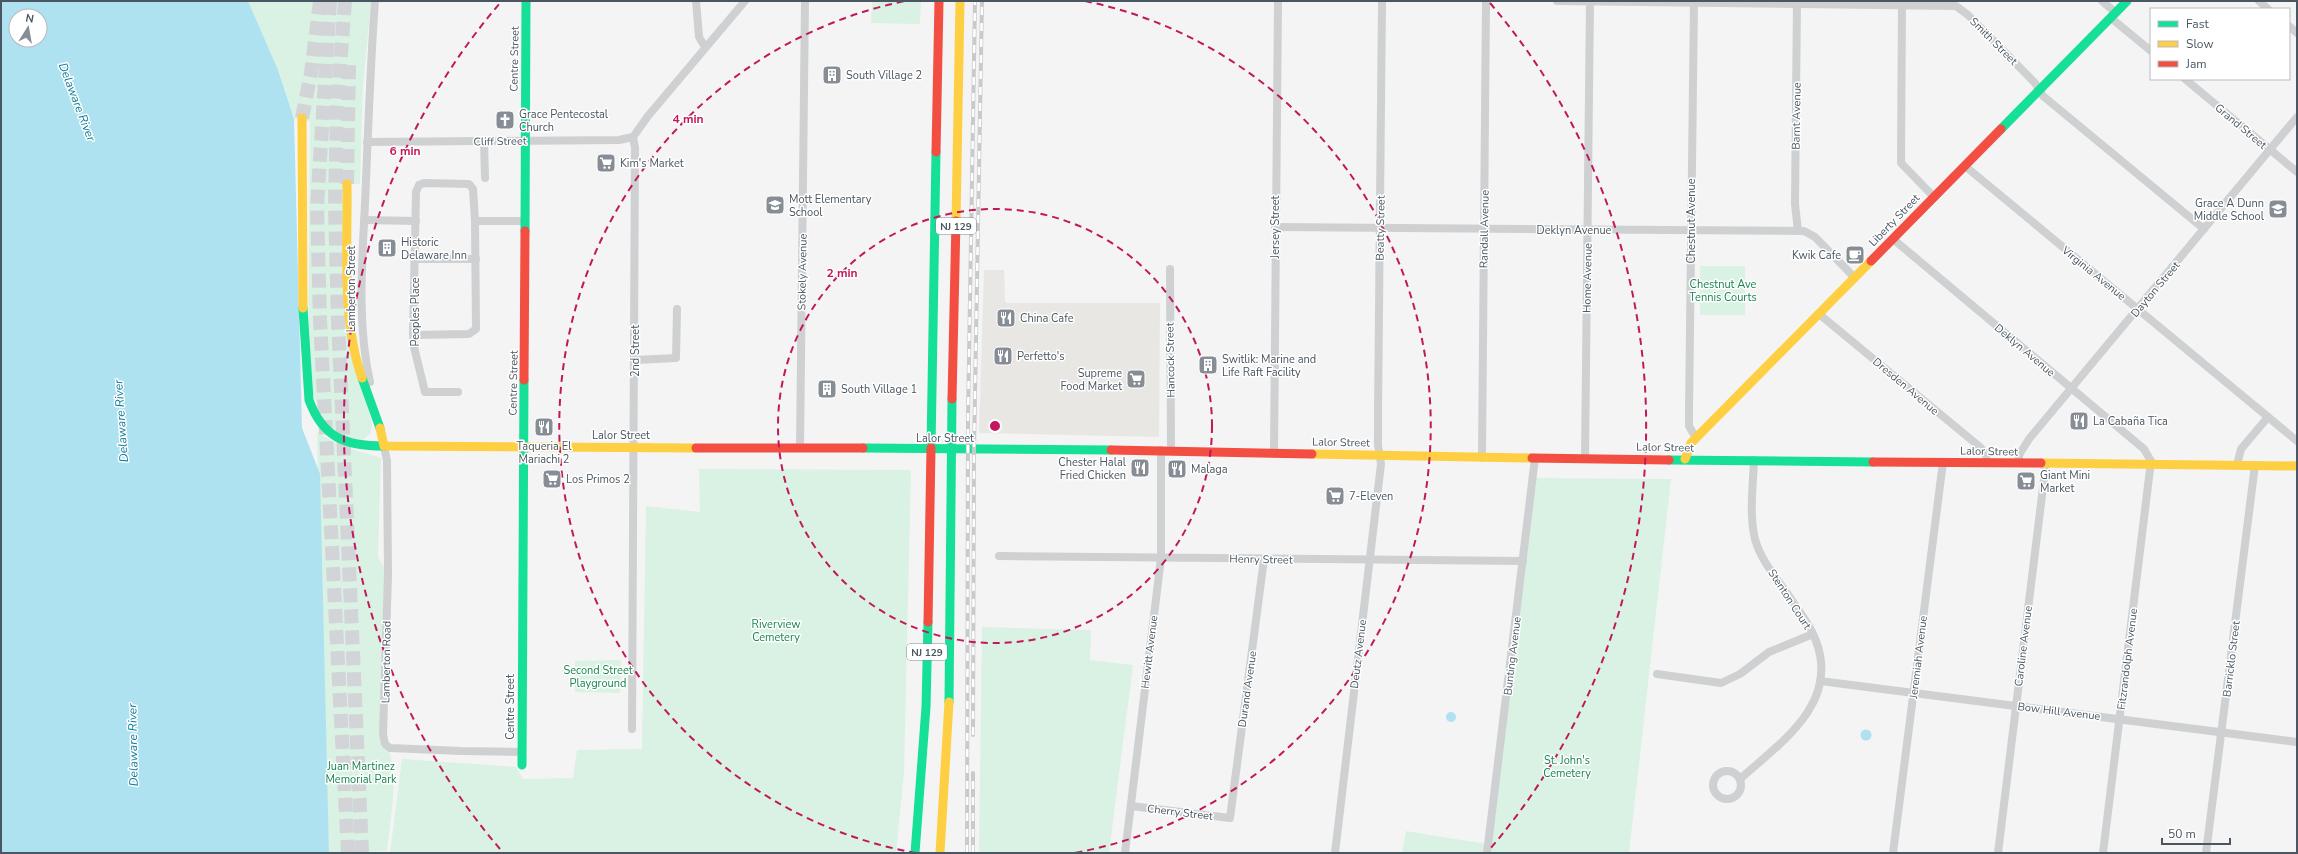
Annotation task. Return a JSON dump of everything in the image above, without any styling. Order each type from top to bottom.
[{"type":"main road","name":"Centre Street","points":[[522,765],[525,446],[526,1]]},
{"type":"main road","name":"NJ 129","points":[[915,853],[922,780],[926,707],[939,1]]},
{"type":"main road","name":"NJ 129","points":[[940,853],[947,755],[960,1]]},
{"type":"main road","name":"Liberty Street","points":[[1685,460],[1688,447],[1696,438],[2128,1]]},
{"type":"main road","name":"Lalor Street","points":[[302,118],[303,306],[309,400],[312,410],[328,433],[349,444],[367,447],[634,446],[931,450],[1170,450],[1379,454],[1482,458],[2297,466]]},
{"type":"main road","points":[[347,184],[349,325],[355,358],[380,428]]},
{"type":"main road","name":"Lamberton Street","points":[[380,428],[384,446]]},
{"type":"street","name":"Lamberton Street","points":[[375,1],[367,142],[361,312],[365,362],[380,428]]},
{"type":"street","points":[[696,1],[699,37],[705,47]]},
{"type":"street","points":[[633,138],[648,116],[745,1]]},
{"type":"street","name":"Stokely Avenue","points":[[800,448],[805,1]]},
{"type":"street","name":"Jersey Street","points":[[1274,453],[1278,1]]},
{"type":"street","name":"Beatty Street","points":[[1379,454],[1382,1]]},
{"type":"street","name":"Randall Avenue","points":[[1482,458],[1486,1]]},
{"type":"street","name":"Smith Street","points":[[1557,1],[1902,3],[1950,6],[1961,9],[2035,83],[2043,96],[2204,229]]},
{"type":"street","name":"Home Avenue","points":[[1585,458],[1590,1]]},
{"type":"street","points":[[2102,1],[2114,15],[2150,50]]},
{"type":"street","points":[[2259,1],[2267,8]]},
{"type":"street","name":"Chestnut Avenue","points":[[1694,2],[1689,426],[1692,434],[1696,438]]},
{"type":"street","name":"Barnt Avenue","points":[[1798,2],[1795,204],[1798,231]]},
{"type":"street","points":[[1902,3],[1901,164],[1934,197]]},
{"type":"street","name":"Grand Street","points":[[2186,80],[2297,172]]},
{"type":"street","name":"Dayton Street","points":[[2018,463],[2019,455],[2029,439],[2297,117]]},
{"type":"street","name":"Cliff Street","points":[[367,142],[619,140],[633,138]]},
{"type":"street","name":"2nd Street","points":[[632,729],[635,360],[635,148],[633,138]]},
{"type":"street","points":[[484,141],[485,178]]},
{"type":"street","name":"Virginia Avenue","points":[[1965,166],[2297,441]]},
{"type":"street","name":"Peoples Place","points":[[458,392],[425,392],[414,347],[416,192],[419,185],[424,183],[469,184],[473,189],[475,221]]},
{"type":"street","points":[[364,220],[416,221]]},
{"type":"street","points":[[414,335],[469,334],[476,329],[475,221],[525,221]]},
{"type":"street","name":"Deklyn Avenue","points":[[1275,227],[1798,231],[1809,232],[1854,277]]},
{"type":"street","name":"Deklyn Avenue","points":[[1893,239],[2144,449],[2149,454],[2151,464]]},
{"type":"street","points":[[415,259],[476,259]]},
{"type":"street","name":"Hancock Street","points":[[1170,269],[1170,450]]},
{"type":"street","points":[[635,360],[676,358],[677,309]]},
{"type":"street","name":"Dresden Avenue","points":[[1819,314],[1980,447],[1986,455],[1987,462]]},
{"type":"street","points":[[2237,465],[2241,449],[2268,417]]},
{"type":"street","name":"Lamberton Street","points":[[384,446],[387,461],[388,575]]},
{"type":"street","name":"Hewitt Avenue","points":[[1125,853],[1161,558],[1161,450]]},
{"type":"street","name":"Deutz Avenue","points":[[1335,853],[1381,464],[1379,454]]},
{"type":"street","name":"Bunting Avenue","points":[[1487,853],[1536,458]]},
{"type":"street","name":"Stenton Court","points":[[1740,779],[1804,720],[1814,701],[1820,681],[1820,654],[1813,634],[1762,557],[1755,540],[1753,512],[1754,460]]},
{"type":"street","name":"Jeremiah Avenue","points":[[1893,853],[1943,462]]},
{"type":"street","name":"Caroline Avenue","points":[[1998,853],[2046,477],[2046,463]]},
{"type":"street","name":"Fitzrandolph Avenue","points":[[2103,853],[2151,464]]},
{"type":"street","name":"Barricklo Street","points":[[2206,853],[2255,465]]},
{"type":"street","name":"Henry Street","points":[[999,556],[1523,561]]},
{"type":"street","name":"Durand Avenue","points":[[1230,818],[1264,559]]},
{"type":"street","name":"Lamberton Road","points":[[388,575],[383,734],[385,744],[390,748],[461,752],[522,752]]},
{"type":"street","points":[[1657,674],[1721,683],[1740,674],[1769,652],[1813,634]]},
{"type":"street","name":"Bow Hill Avenue","points":[[1820,681],[2297,742]]},
{"type":"street","name":"Cherry Street","points":[[1130,806],[1230,818]]},
{"type":"shaded area","points":[[984,270],[1004,270],[1005,301],[1007,303],[1160,303],[1159,437],[979,433]]},
{"type":"green space","points":[[248,1],[371,1],[363,87],[360,184],[343,184],[344,287],[372,426],[370,434],[363,440],[339,433],[331,427],[320,412],[308,380],[310,121],[294,119],[278,70]]},
{"type":"green space","points":[[872,1],[921,1],[920,24],[871,23]]},
{"type":"green space","name":"Chestnut Ave Tennis Courts","points":[[1700,266],[1745,266],[1745,315],[1700,315]]},
{"type":"green space","name":"Juan Martinez Memorial Park","points":[[317,432],[338,445],[381,458],[378,557],[388,575],[383,734],[389,748],[393,777],[392,806],[387,851],[329,853]]},
{"type":"green space","name":"Riverview Cemetery","points":[[699,469],[911,470],[904,772],[896,853],[390,853],[402,759],[516,767],[523,779],[573,778],[577,750],[642,749],[646,506],[700,512]]},
{"type":"green space","name":"St. John's Cemetery","points":[[1532,478],[1671,479],[1629,853],[1402,853],[1406,831],[1486,844]]},
{"type":"green space","points":[[982,627],[1091,630],[1090,660],[1133,665],[1109,853],[979,853]]},
{"type":"green space","name":"Second Street Playground","points":[[621,660],[620,693],[575,692],[575,661]]},
{"type":"water","name":"Delaware River","points":[[1,1],[248,1],[278,70],[294,119],[302,428],[320,474],[329,853],[1,853]]},
{"type":"water","points":[[1449,712],[1453,712],[1455,713],[1455,721],[1449,722],[1446,719],[1446,715]]},
{"type":"water","points":[[1864,730],[1868,730],[1870,731],[1870,739],[1864,740],[1861,737],[1861,733]]},
{"type":"tunnel","points":[[302,118],[311,73],[320,1]]},
{"type":"tunnel","points":[[330,1],[317,207],[320,320],[348,853]]},
{"type":"tunnel","points":[[345,1],[337,107],[335,206],[338,321],[362,853]]},
{"type":"tunnel","points":[[347,184],[349,65]]},
{"type":"railway","points":[[967,853],[968,418],[975,1]]},
{"type":"railway","points":[[973,735],[974,450],[982,1]]},
{"type":"railway","points":[[973,773],[973,853]]},
{"type":"traffic: fast","points":[[525,231],[526,1]]},
{"type":"traffic: fast","points":[[2001,129],[2127,1]]},
{"type":"traffic: fast","points":[[931,448],[936,152]]},
{"type":"traffic: fast","points":[[303,308],[309,400],[315,413],[321,423],[337,437],[358,444],[384,446]]},
{"type":"traffic: fast","points":[[362,378],[380,428]]},
{"type":"traffic: fast","points":[[522,765],[524,380]]},
{"type":"traffic: fast","points":[[949,702],[952,399]]},
{"type":"traffic: fast","points":[[863,448],[1111,450]]},
{"type":"traffic: fast","points":[[1669,460],[1873,462]]},
{"type":"traffic: fast","points":[[915,853],[926,707],[928,622]]},
{"type":"traffic: slow","points":[[956,221],[960,1]]},
{"type":"traffic: slow","points":[[302,118],[303,308]]},
{"type":"traffic: slow","points":[[347,184],[348,307],[355,355],[362,378]]},
{"type":"traffic: slow","points":[[1685,459],[1691,443],[1871,261]]},
{"type":"traffic: slow","points":[[380,428],[384,446],[696,448]]},
{"type":"traffic: slow","points":[[1312,454],[1532,458]]},
{"type":"traffic: slow","points":[[2041,463],[2297,466]]},
{"type":"traffic: slow","points":[[940,853],[949,702]]},
{"type":"traffic: jam","points":[[936,152],[939,1]]},
{"type":"traffic: jam","points":[[1871,261],[2001,129]]},
{"type":"traffic: jam","points":[[952,399],[956,221]]},
{"type":"traffic: jam","points":[[524,380],[525,231]]},
{"type":"traffic: jam","points":[[696,448],[863,448]]},
{"type":"traffic: jam","points":[[928,622],[931,448]]},
{"type":"traffic: jam","points":[[1111,450],[1312,454]]},
{"type":"traffic: jam","points":[[1532,458],[1669,460]]},
{"type":"traffic: jam","points":[[1873,462],[2041,463]]},
{"type":"place","name":"South Village 2","points":[[832,75]]},
{"type":"place","name":"Grace Pentecostal Church","points":[[505,120]]},
{"type":"place","name":"Kim's Market","points":[[606,163]]},
{"type":"place","name":"Mott Elementary School","points":[[775,205]]},
{"type":"place","name":"Grace A Dunn Middle School","points":[[2278,209]]},
{"type":"place","name":"Historic Delaware Inn","points":[[387,248]]},
{"type":"place","name":"Kwik Cafe","points":[[1855,255]]},
{"type":"place","name":"China Cafe","points":[[1006,318]]},
{"type":"place","name":"Perfetto's","points":[[1003,356]]},
{"type":"place","name":"Switlik: Marine and Life Raft Facility","points":[[1208,365]]},
{"type":"place","name":"Supreme Food Market","points":[[1136,379]]},
{"type":"place","name":"South Village 1","points":[[827,389]]},
{"type":"place","name":"La Cabaña Tica","points":[[2079,421]]},
{"type":"place","name":"Taqueria El Mariachi 2","points":[[544,427]]},
{"type":"place","name":"Chester Halal Fried Chicken","points":[[1140,468]]},
{"type":"place","name":"Malaga","points":[[1177,469]]},
{"type":"place","name":"Los Primos 2","points":[[552,479]]},
{"type":"place","name":"Giant Mini Market","points":[[2026,481]]},
{"type":"place","name":"7-Eleven","points":[[1335,496]]}]
